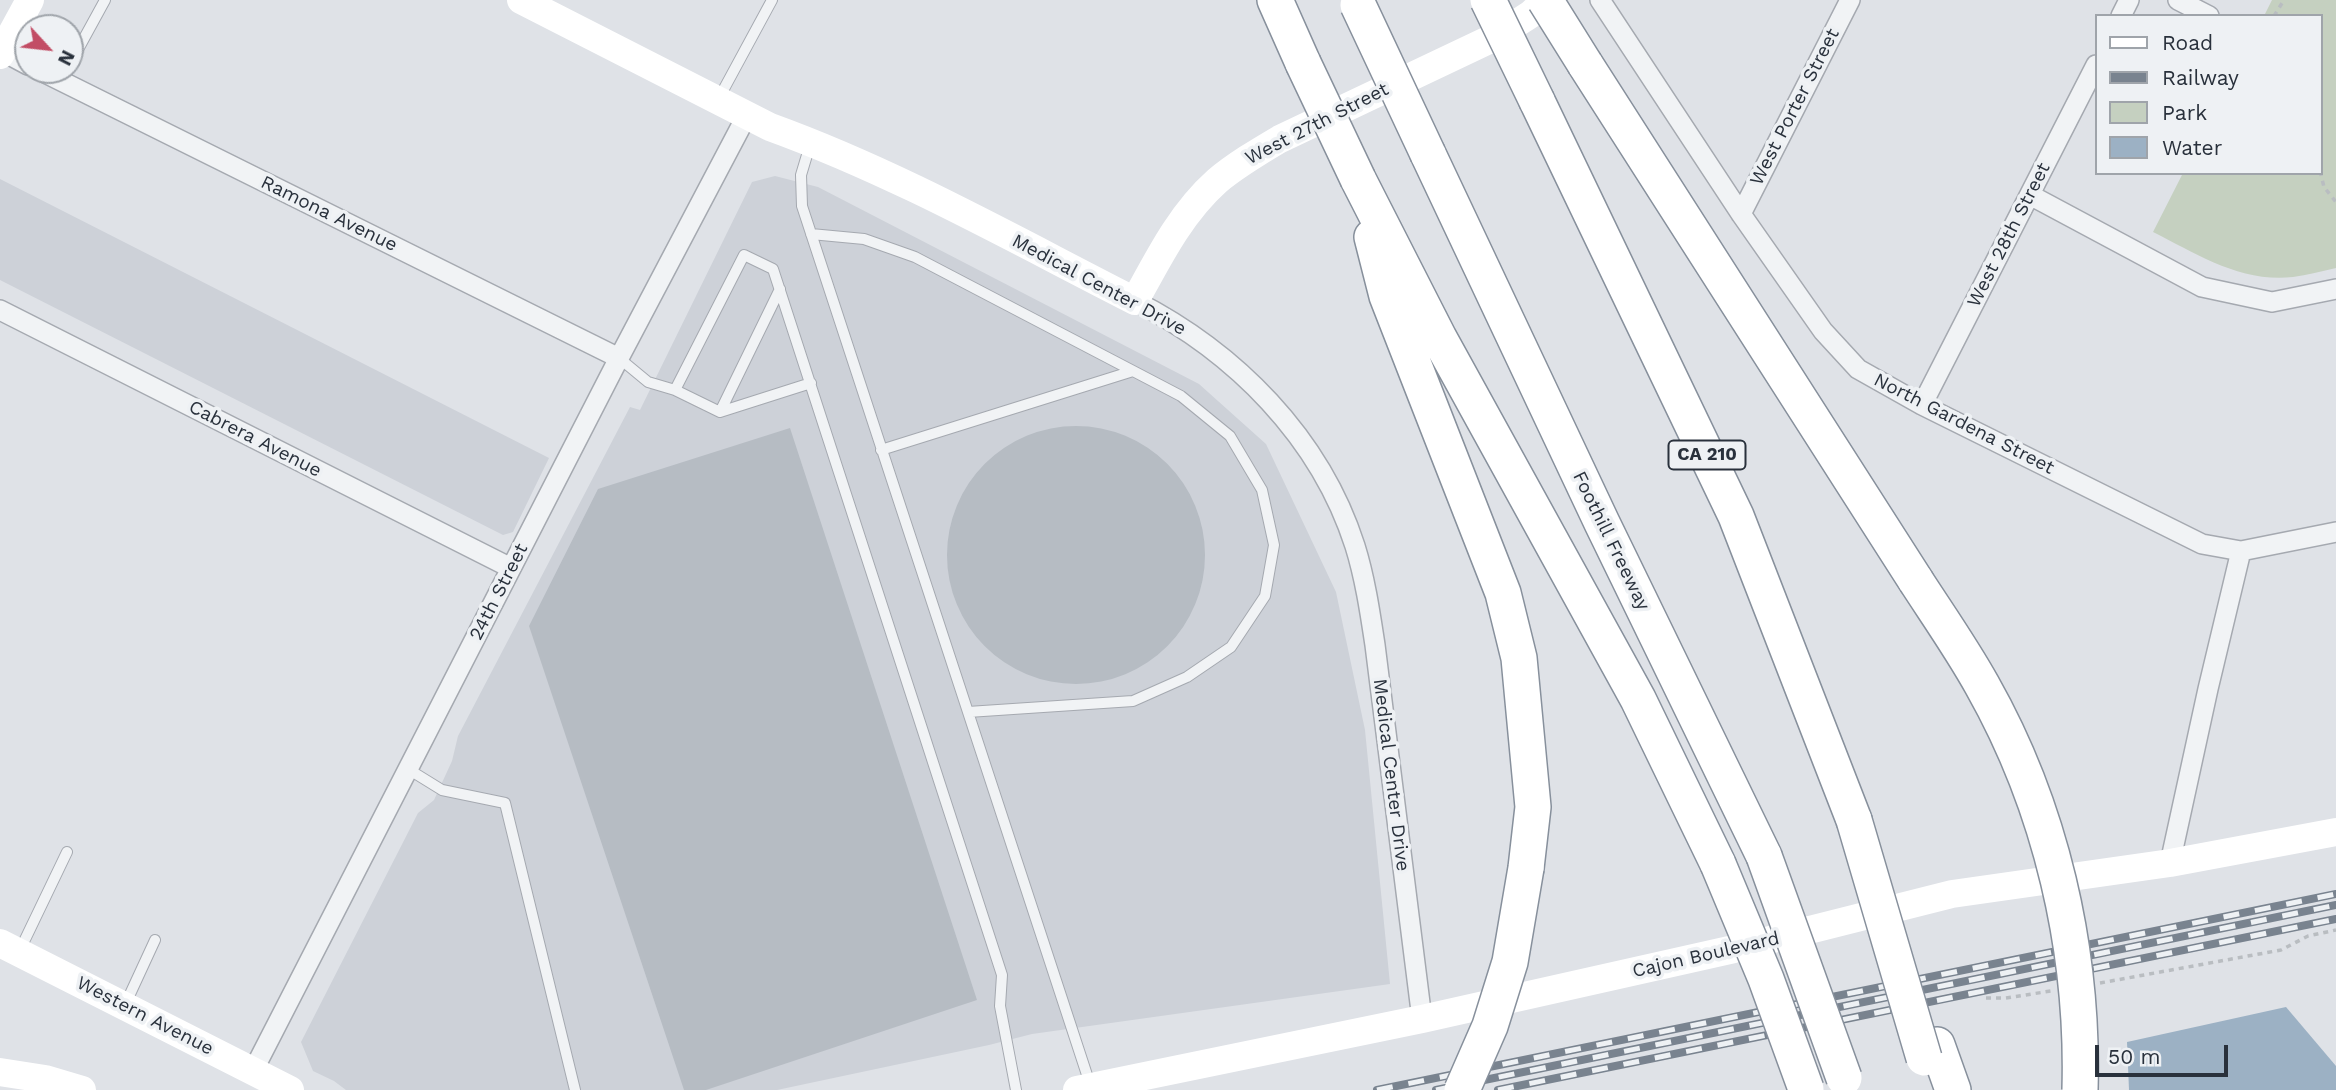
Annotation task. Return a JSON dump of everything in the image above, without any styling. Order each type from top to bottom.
[{"type":"highway","points":[[1275,0],[1358,179],[1439,338],[1638,699],[1718,863],[1766,979],[1807,1089]]},
{"type":"highway","name":"CA 210","points":[[1488,0],[1736,516],[1854,820],[1931,1064]]},
{"type":"highway","points":[[1545,0],[1982,684],[2028,785],[2048,843],[2063,901],[2076,971],[2081,1039],[2080,1090]]},
{"type":"highway","name":"Foothill Freeway","points":[[1357,2],[1602,523],[1763,856],[1846,1084]]},
{"type":"highway","points":[[1358,179],[1387,296],[1503,593],[1519,658],[1533,807],[1526,868],[1510,962],[1490,1026],[1462,1090]]},
{"type":"highway","points":[[1931,1064],[1954,1090]]},
{"type":"street","points":[[1,53],[30,0]]},
{"type":"street","name":"Medical Center Drive","points":[[521,0],[770,127],[888,175],[1170,319],[1241,373],[1268,399],[1312,456],[1337,501],[1350,534],[1367,594],[1422,1019]]},
{"type":"street","name":"West 27th Street","points":[[1135,302],[1167,243],[1190,209],[1216,182],[1245,159],[1280,139],[1497,36],[1531,14],[1545,0]]},
{"type":"street","name":"North Gardena Street","points":[[1600,0],[1741,214],[1823,331],[1858,369],[1923,405],[2202,544],[2241,551],[2336,532]]},
{"type":"street","name":"West Porter Street","points":[[1741,214],[1850,0]]},
{"type":"street","points":[[2179,0],[2205,14]]},
{"type":"street","name":"West 28th Street","points":[[1923,405],[2094,69]]},
{"type":"street","name":"Ramona Avenue","points":[[84,81],[619,358]]},
{"type":"street","name":"24th Street","points":[[253,1071],[619,358],[747,115]]},
{"type":"street","points":[[2030,195],[2202,287],[2272,302],[2336,289]]},
{"type":"street","name":"Cabrera Avenue","points":[[0,310],[511,568]]},
{"type":"street","points":[[2170,863],[2241,551]]},
{"type":"street","name":"Cajon Boulevard","points":[[1084,1089],[1422,1019],[1734,949],[1952,894],[2170,863],[2336,832]]},
{"type":"street","name":"Western Avenue","points":[[9,948],[290,1090]]},
{"type":"street","points":[[0,1072],[45,1079],[82,1090]]},
{"type":"lane","points":[[84,39],[105,0]]},
{"type":"lane","points":[[718,100],[772,0]]},
{"type":"lane","points":[[811,142],[801,175],[802,206],[968,712],[1084,1089]]},
{"type":"lane","points":[[811,234],[864,239],[915,257],[1181,396],[1230,436],[1262,490],[1274,545],[1265,596],[1231,647],[1187,677],[1133,701],[968,712]]},
{"type":"lane","points":[[675,390],[744,255],[773,269],[1002,975],[1000,1006],[1016,1090]]},
{"type":"lane","points":[[720,412],[780,289]]},
{"type":"lane","points":[[619,358],[648,382],[675,390],[720,412],[811,383]]},
{"type":"lane","points":[[881,450],[1133,371]]},
{"type":"lane","points":[[408,769],[442,790],[505,803],[576,1090]]},
{"type":"lane","points":[[9,948],[67,852]]},
{"type":"lane","points":[[124,1006],[155,940]]},
{"type":"path","points":[[2321,175],[2324,187],[2336,202]]},
{"type":"path","points":[[2088,985],[2281,950],[2308,936],[2336,930]]},
{"type":"path","points":[[1986,998],[2006,998],[2061,989]]},
{"type":"shaded area","points":[[775,176],[818,187],[1199,384],[1266,444],[1336,592],[1365,730],[1390,984],[1032,1034],[777,1090],[346,1090],[313,1071],[301,1042],[418,813],[434,800],[452,761],[458,736],[630,407],[640,410],[752,182]]},
{"type":"shaded area","points":[[0,179],[549,458],[513,532],[503,535],[0,280]]},
{"type":"green space","points":[[2272,0],[2336,0],[2336,268],[2293,277],[2255,276],[2237,271],[2153,232],[2182,175],[2322,175],[2322,14],[2265,14]]},
{"type":"water","points":[[2286,1007],[2336,1066],[2336,1090],[2129,1090],[2127,1042]]},
{"type":"building","points":[[1076,426],[1101,428],[1137,441],[1158,455],[1176,473],[1190,494],[1200,518],[1205,555],[1203,580],[1190,616],[1176,637],[1158,655],[1137,669],[1113,679],[1076,684],[1051,682],[1015,669],[994,655],[976,637],[962,616],[952,592],[947,555],[949,530],[962,494],[976,473],[994,455],[1015,441],[1039,431]]},
{"type":"building","points":[[790,428],[977,1000],[706,1090],[684,1090],[529,626],[598,489]]},
{"type":"railway","points":[[1377,1090],[2336,894]]},
{"type":"railway","points":[[1436,1090],[2336,905]]},
{"type":"railway","points":[[1498,1090],[2336,919]]}]
